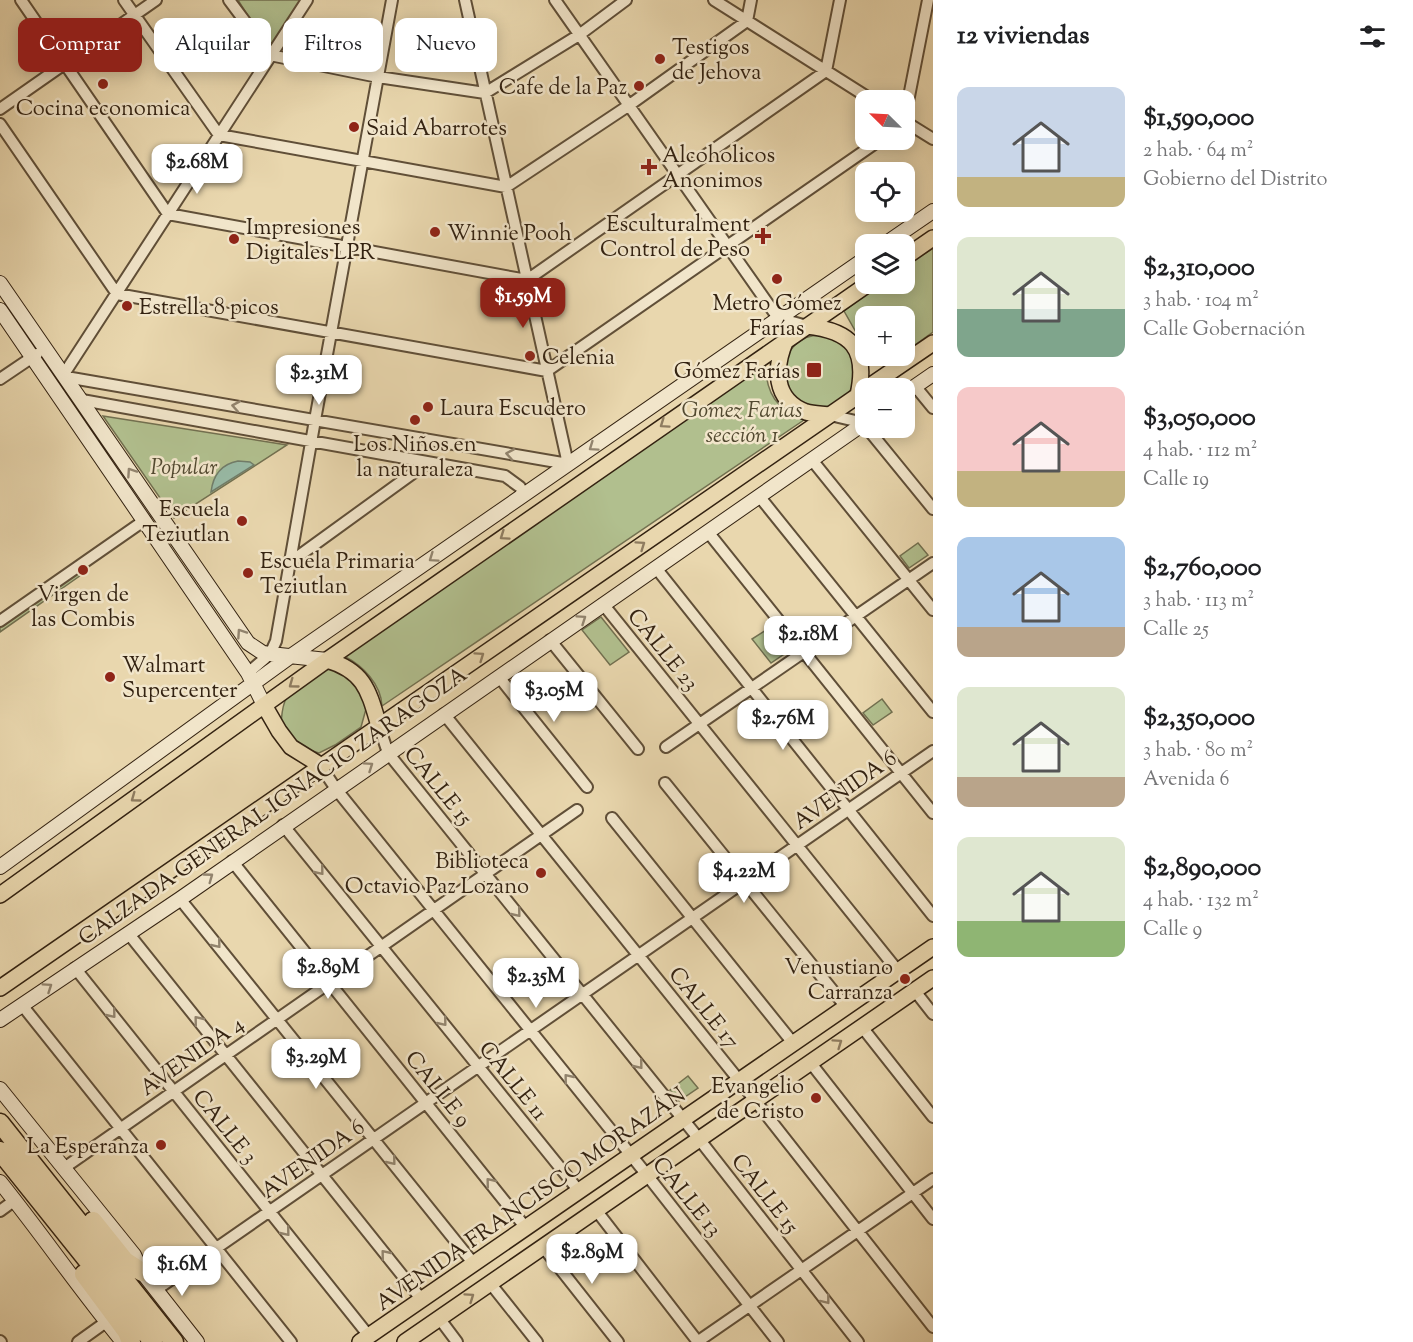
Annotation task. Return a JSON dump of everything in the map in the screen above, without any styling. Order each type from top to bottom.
[{"type":"highway","points":[[0,1110],[7,1114],[125,1261],[142,1272]]},
{"type":"highway","points":[[0,1123],[62,1230],[153,1342]]},
{"type":"highway","points":[[0,1151],[25,1169],[174,1342]]},
{"type":"highway","points":[[62,1230],[70,1254],[132,1342]]},
{"type":"main road","points":[[900,234],[933,212]]},
{"type":"main road","points":[[915,250],[933,238]]},
{"type":"main road","points":[[0,867],[251,678],[291,656],[855,266]]},
{"type":"main road","points":[[0,283],[248,643],[263,653],[343,664],[359,676],[369,693],[379,726]]},
{"type":"main road","points":[[0,895],[327,660],[855,293]]},
{"type":"main road","points":[[0,310],[251,678],[279,732],[291,747],[320,765]]},
{"type":"main road","points":[[807,326],[831,330],[844,336],[854,346],[861,361],[862,378]]},
{"type":"main road","points":[[786,340],[781,351],[778,372],[779,386],[784,397],[806,412],[830,415]]},
{"type":"main road","name":"CALZADA GENERAL IGNACIO ZARAGOZA","points":[[883,378],[933,343]]},
{"type":"main road","points":[[915,387],[933,374]]},
{"type":"main road","name":"CALZADA GENERAL IGNACIO ZARAGOZA","points":[[0,987],[855,397]]},
{"type":"main road","name":"CALZADA GENERAL IGNACIO ZARAGOZA","points":[[0,1020],[855,432]]},
{"type":"main road","name":"AVENIDA FRANCISCO MORAZÁN","points":[[365,1339],[933,947]]},
{"type":"main road","name":"AVENIDA FRANCISCO MORAZÁN","points":[[405,1342],[933,978]]},
{"type":"main road","points":[[0,1089],[134,1256],[142,1272],[197,1342]]},
{"type":"main road","points":[[0,1182],[106,1322],[126,1342]]},
{"type":"street","points":[[21,0],[33,18]]},
{"type":"street","points":[[124,0],[219,135],[506,187],[628,106],[747,21],[751,0]]},
{"type":"street","points":[[130,18],[156,0]]},
{"type":"street","points":[[230,0],[243,18]]},
{"type":"street","points":[[271,54],[307,0]]},
{"type":"street","points":[[251,678],[270,654],[276,641],[392,0]]},
{"type":"street","points":[[259,72],[65,375],[568,464],[465,0]]},
{"type":"street","points":[[555,0],[778,318],[807,326]]},
{"type":"street","points":[[271,55],[378,77],[486,93],[579,35],[626,0]]},
{"type":"street","points":[[714,0],[856,90]]},
{"type":"street","points":[[70,72],[168,214],[527,280],[826,71],[840,0]]},
{"type":"street","points":[[911,90],[928,0]]},
{"type":"street","points":[[0,109],[53,72]]},
{"type":"street","points":[[0,124],[117,294],[547,371],[866,150]]},
{"type":"street","points":[[915,128],[933,140]]},
{"type":"street","points":[[0,379],[46,348]]},
{"type":"street","points":[[915,394],[933,408]]},
{"type":"street","points":[[82,400],[505,476],[520,487],[523,495]]},
{"type":"street","points":[[830,415],[855,422]]},
{"type":"street","points":[[876,438],[933,509]]},
{"type":"street","points":[[812,460],[933,610]]},
{"type":"street","points":[[289,563],[427,463]]},
{"type":"street","points":[[759,496],[933,712]]},
{"type":"street","points":[[0,621],[145,520]]},
{"type":"street","points":[[708,532],[933,813]]},
{"type":"street","points":[[666,747],[933,563]]},
{"type":"street","points":[[656,568],[933,916]]},
{"type":"street","name":"CALLE 23","points":[[603,604],[898,971]]},
{"type":"street","points":[[550,640],[638,749]]},
{"type":"street","points":[[499,677],[587,787]]},
{"type":"street","name":"CALLE 17","points":[[444,714],[740,1080],[933,1327]]},
{"type":"street","name":"CALLE 15","points":[[379,726],[388,753],[699,1139],[858,1342]]},
{"type":"street","name":"AVENIDA 6","points":[[156,1290],[933,751]]},
{"type":"street","name":"CALLE 13","points":[[320,765],[336,789],[647,1175],[778,1342]]},
{"type":"street","points":[[665,783],[846,1007]]},
{"type":"street","name":"AVENIDA 4","points":[[64,1168],[577,810]]},
{"type":"street","points":[[612,818],[793,1043]]},
{"type":"street","name":"CALLE 11","points":[[283,825],[579,1191]]},
{"type":"street","name":"CALLE 9","points":[[232,861],[526,1228]]},
{"type":"street","points":[[180,898],[474,1264]]},
{"type":"street","points":[[128,933],[422,1300]]},
{"type":"street","name":"CALLE 3","points":[[75,968],[270,1212],[365,1339]]},
{"type":"street","points":[[915,991],[933,1014]]},
{"type":"street","points":[[22,1005],[291,1342]]},
{"type":"street","points":[[862,1027],[933,1117]]},
{"type":"street","points":[[810,1062],[933,1219]]},
{"type":"street","points":[[596,1210],[698,1342],[933,1179]]},
{"type":"street","points":[[0,1211],[15,1200]]},
{"type":"street","points":[[543,1247],[618,1342]]},
{"type":"street","points":[[490,1283],[537,1342]]},
{"type":"street","points":[[439,1318],[457,1342]]},
{"type":"street","points":[[78,1342],[106,1322]]},
{"type":"green space","points":[[238,0],[306,0],[294,18],[283,18],[283,34],[277,43],[271,43],[271,18],[249,18]]},
{"type":"green space","points":[[933,248],[933,332],[915,345],[915,306],[855,306],[855,330],[844,311],[867,294],[915,294],[915,260]]},
{"type":"green space","points":[[820,335],[840,341],[850,351],[855,366],[855,378],[850,391],[840,401],[820,407],[800,401],[790,391],[784,371],[790,351],[800,341]]},
{"type":"green space","name":"Gomez Farias sección 1","points":[[765,365],[768,385],[775,399],[786,411],[804,420],[382,706],[375,683],[358,665],[344,656]]},
{"type":"green space","name":"Popular","points":[[103,416],[287,445],[174,518]]},
{"type":"green space","points":[[918,543],[928,555],[909,568],[900,556]]},
{"type":"green space","points":[[81,570],[84,573],[0,632],[0,626]]},
{"type":"green space","points":[[601,617],[629,652],[610,665],[582,630]]},
{"type":"green space","points":[[771,627],[790,650],[771,663],[752,639]]},
{"type":"green space","points":[[335,666],[361,690],[366,709],[361,727],[319,753],[300,747],[281,723],[283,708],[286,699],[295,689]]},
{"type":"green space","points":[[882,699],[892,712],[873,725],[863,713]]},
{"type":"green space","points":[[688,1076],[698,1088],[679,1101],[670,1090]]},
{"type":"shaded area","points":[[232,462],[250,462],[254,465],[211,492],[219,471]]},
{"type":"place","name":"Testigos de Jehova","points":[[660,59]]},
{"type":"place","name":"Cocina economica","points":[[103,84]]},
{"type":"place","name":"Cafe de la Paz","points":[[639,86]]},
{"type":"place","name":"Said Abarrotes","points":[[354,127]]},
{"type":"place","name":"Alcoholicos Anonimos","points":[[649,167]]},
{"type":"place","name":"Winnie Pooh","points":[[435,232]]},
{"type":"place","name":"Esculturalment Control de Peso","points":[[763,236]]},
{"type":"place","name":"Impresiones Digitales LPR","points":[[234,239]]},
{"type":"place","name":"Metro Gómez Farías","points":[[777,279]]},
{"type":"place","name":"Estrella 8 picos","points":[[127,306]]},
{"type":"place","name":"Celenia","points":[[530,356]]},
{"type":"place","name":"Gómez Farías","points":[[814,370]]},
{"type":"place","name":"Laura Escudero","points":[[428,407]]},
{"type":"place","name":"Los Niños en la naturaleza","points":[[415,420]]},
{"type":"place","name":"Escuela Teziutlan","points":[[242,521]]},
{"type":"place","name":"Virgen de las Combis","points":[[83,570]]},
{"type":"place","name":"Escuela Primaria Teziutlan","points":[[248,573]]},
{"type":"place","name":"Walmart Supercenter","points":[[110,677]]},
{"type":"place","name":"Biblioteca Octavio Paz Lozano","points":[[541,873]]},
{"type":"place","name":"Venustiano Carranza","points":[[905,979]]},
{"type":"place","name":"Evangelio de Cristo","points":[[816,1098]]},
{"type":"place","name":"La Esperanza","points":[[161,1145]]}]
